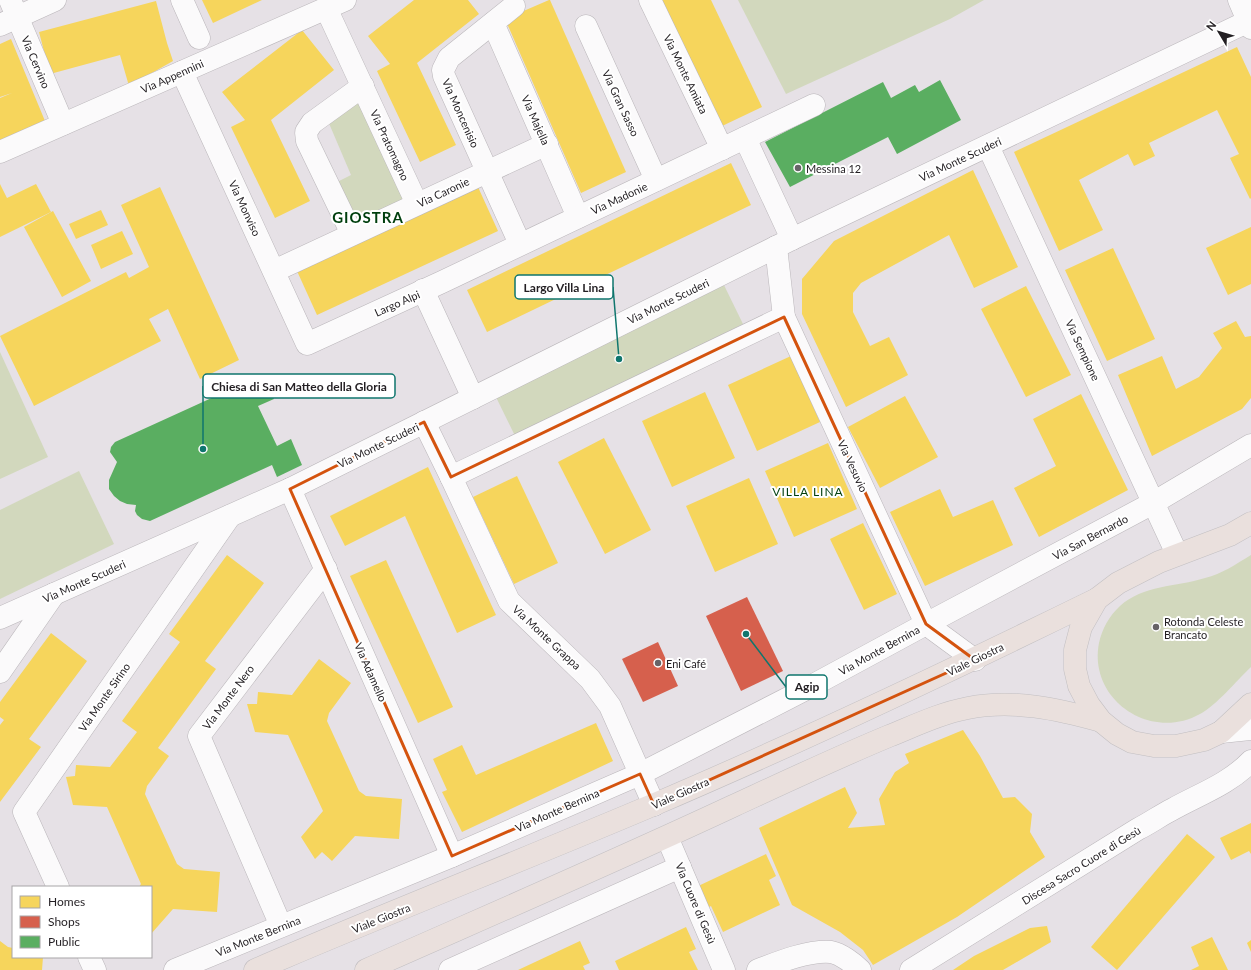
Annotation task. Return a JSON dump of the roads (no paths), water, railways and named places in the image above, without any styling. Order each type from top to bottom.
[{"type":"main road","points":[[1251,523],[1230,535],[1177,554],[1137,572],[1118,583],[1097,599],[1081,627],[1075,650],[1075,669],[1079,686],[1089,705],[1101,721],[1117,734],[1132,742],[1154,746],[1176,746],[1204,740],[1221,732],[1251,704]]},
{"type":"main road","name":"Viale Giostra","points":[[255,970],[654,805],[974,660],[1097,599]]},
{"type":"main road","points":[[366,970],[667,837],[838,758],[921,723],[967,708],[988,705],[1035,706],[1069,712],[1101,721]]},
{"type":"street","points":[[9,14],[55,0]]},
{"type":"street","points":[[182,0],[199,38]]},
{"type":"street","name":"Via Monte Amiata","points":[[650,0],[722,149]]},
{"type":"street","points":[[1239,0],[1250,23]]},
{"type":"street","name":"Via Appennini","points":[[0,152],[336,4]]},
{"type":"street","name":"Via Pratomagno","points":[[336,4],[363,86],[417,204]]},
{"type":"street","name":"Via Moncenisio","points":[[514,6],[449,58],[443,70],[444,76],[520,244]]},
{"type":"street","name":"Via Cervino","points":[[9,14],[63,124]]},
{"type":"street","name":"Via Majella","points":[[493,23],[578,217]]},
{"type":"street","name":"Via Monte Scuderi","points":[[0,618],[290,489],[784,243],[1250,23]]},
{"type":"street","name":"Via Gran Sasso","points":[[586,26],[656,180]]},
{"type":"street","name":"Via Monviso","points":[[182,72],[307,344]]},
{"type":"street","points":[[352,234],[307,141],[306,132],[312,123],[363,86]]},
{"type":"street","name":"Via Madonie","points":[[423,290],[814,105]]},
{"type":"street","name":"Via Vesuvio","points":[[745,138],[784,243],[784,316],[926,624],[974,660]]},
{"type":"street","name":"Via Caronie","points":[[274,271],[547,144]]},
{"type":"street","name":"Via Sempione","points":[[988,146],[1177,554]]},
{"type":"street","name":"Largo Alpi","points":[[307,344],[423,290],[473,398]]},
{"type":"street","points":[[451,477],[784,316]]},
{"type":"street","name":"Via Monte Grappa","points":[[424,422],[509,602],[577,666],[600,691],[610,706],[654,805]]},
{"type":"street","name":"Via San Bernardo","points":[[926,624],[1153,503],[1251,445]]},
{"type":"street","name":"Via Adamello","points":[[290,489],[452,856]]},
{"type":"street","name":"Via Monte Sirino","points":[[58,886],[24,812],[231,515]]},
{"type":"street","name":"Via Monte Nero","points":[[281,926],[199,736],[326,569]]},
{"type":"street","points":[[0,672],[55,594]]},
{"type":"street","name":"Via Monte Bernina","points":[[175,970],[452,856],[640,774],[806,690],[926,624]]},
{"type":"street","points":[[1221,732],[1251,729]]},
{"type":"street","name":"Discesa Sacro Cuore di Gesù","points":[[911,970],[1138,829],[1230,780],[1251,761]]},
{"type":"street","name":"Via Cuore di Gesù","points":[[667,837],[724,970]]},
{"type":"street","points":[[461,968],[680,867]]},
{"type":"street","points":[[758,970],[797,957],[819,952],[832,952],[844,958],[860,970]]},
{"type":"street","points":[[89,958],[95,970]]},
{"type":"place","name":"Messina 12","points":[[798,168]]},
{"type":"place","name":"Largo Villa Lina","points":[[619,359]]},
{"type":"place","name":"Chiesa di San Matteo della Gloria","points":[[203,449]]},
{"type":"place","name":"Rotonda Celeste Brancato","points":[[1156,627]]},
{"type":"place","name":"Agip","points":[[746,634]]},
{"type":"place","name":"Eni Café","points":[[658,663]]},
{"type":"district","name":"GIOSTRA","points":[[368,217]]},
{"type":"district","name":"VILLA LINA","points":[[808,491]]}]
